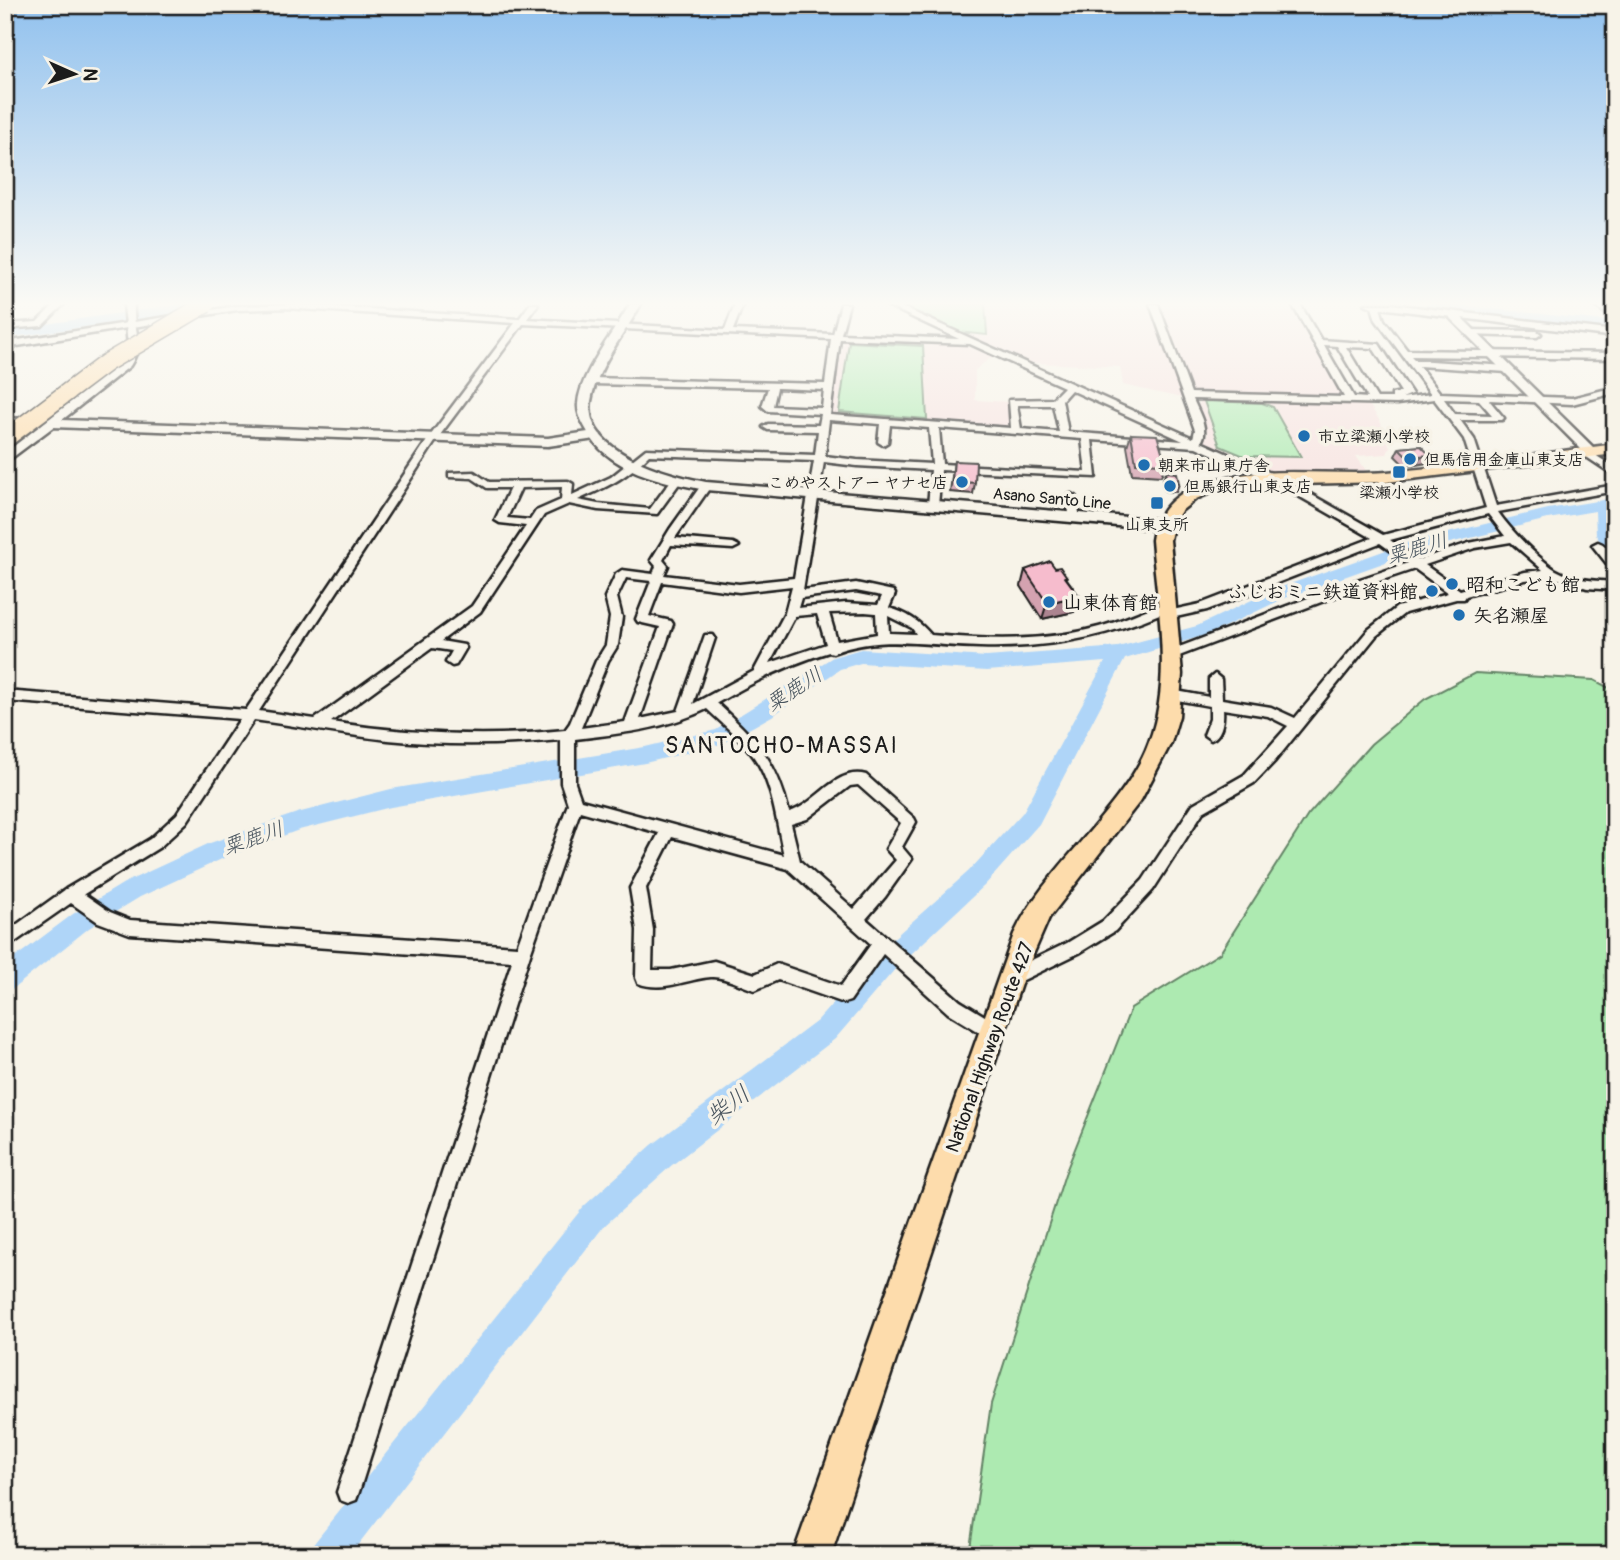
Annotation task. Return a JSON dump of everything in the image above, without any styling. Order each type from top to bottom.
[{"type":"highway","points":[[5,433],[81,377]]},
{"type":"highway","points":[[5,439],[86,377]]},
{"type":"highway","points":[[1163,525],[1174,508],[1198,492],[1231,482],[1387,477],[1615,449]]},
{"type":"highway","name":"National Highway Route 427","points":[[812,1555],[1010,978],[1039,912],[1079,865],[1150,764],[1164,731],[1171,695],[1161,540],[1163,525]]},
{"type":"main road","points":[[595,377],[584,401],[584,410],[595,435]]},
{"type":"main road","name":"Asano Santo Line","points":[[595,435],[604,446],[633,464],[676,481],[706,486],[1163,525]]},
{"type":"street","points":[[5,459],[109,377]]},
{"type":"street","points":[[5,942],[71,894],[155,843],[182,818],[433,439],[481,377]]},
{"type":"street","points":[[759,673],[791,614],[796,594],[814,496],[830,377]]},
{"type":"street","points":[[1046,377],[1278,480],[1382,539],[1460,596]]},
{"type":"street","points":[[1181,377],[1201,432],[1194,444]]},
{"type":"street","points":[[1337,377],[1350,399]]},
{"type":"street","points":[[1360,377],[1373,397],[1397,401],[1437,396],[1572,401],[1615,390]]},
{"type":"street","points":[[1188,396],[1350,399],[1407,394],[1396,377]]},
{"type":"street","points":[[1423,377],[1469,439],[1492,512],[1512,537],[1553,573],[1587,584],[1615,586]]},
{"type":"street","points":[[1515,377],[1589,452],[1615,472]]},
{"type":"street","points":[[592,382],[828,387]]},
{"type":"street","points":[[773,386],[767,406],[771,409],[824,419],[1064,433],[1194,444]]},
{"type":"street","points":[[1016,430],[1012,402],[1049,403],[1057,400],[1069,387]]},
{"type":"street","points":[[1454,417],[1499,418],[1482,397]]},
{"type":"street","points":[[1057,400],[1064,433]]},
{"type":"street","points":[[768,426],[824,419]]},
{"type":"street","points":[[5,421],[548,442],[595,435]]},
{"type":"street","points":[[883,442],[885,422]]},
{"type":"street","points":[[933,506],[936,466],[934,426]]},
{"type":"street","points":[[317,725],[476,609],[540,513],[615,479],[646,452],[819,458],[858,463],[1092,475],[1087,436]]},
{"type":"street","points":[[740,455],[744,442]]},
{"type":"street","points":[[453,475],[474,475],[487,485],[568,484],[566,500]]},
{"type":"street","points":[[566,500],[598,507],[653,512],[676,481]]},
{"type":"street","points":[[517,485],[500,520],[532,524]]},
{"type":"street","points":[[631,725],[667,624],[642,619],[662,566],[657,560],[706,486]]},
{"type":"street","points":[[5,696],[250,715],[393,735],[568,740],[714,707],[759,673],[833,649],[883,638],[980,643],[1057,641],[1203,607],[1382,539],[1492,512],[1615,488]]},
{"type":"street","points":[[1071,497],[1075,518]]},
{"type":"street","points":[[1170,654],[1416,563],[1473,545],[1512,537]]},
{"type":"street","points":[[668,541],[733,546]]},
{"type":"street","points":[[1598,545],[1615,566]]},
{"type":"street","points":[[1010,978],[1073,948],[1109,926],[1148,885],[1198,808],[1249,779],[1372,633],[1401,610],[1525,576],[1553,573]]},
{"type":"street","points":[[348,1492],[522,954],[575,804],[568,783],[568,740],[602,661],[612,645],[617,617],[611,597],[622,574],[739,588],[799,581]]},
{"type":"street","points":[[796,594],[856,587],[889,594],[882,610],[883,638]]},
{"type":"street","points":[[791,614],[847,606],[882,610],[907,618],[920,628],[928,639]]},
{"type":"street","points":[[822,609],[833,649]]},
{"type":"street","points":[[683,714],[709,638]]},
{"type":"street","points":[[430,643],[460,648],[452,662]]},
{"type":"street","points":[[1211,735],[1217,719],[1215,679]]},
{"type":"street","points":[[1171,695],[1271,712],[1296,724]]},
{"type":"street","points":[[714,707],[765,763],[777,793],[793,864]]},
{"type":"street","points":[[782,820],[802,815],[847,781],[861,779],[909,822],[893,849],[905,859],[856,918]]},
{"type":"street","points":[[575,804],[793,864],[954,1007],[992,1030]]},
{"type":"street","points":[[668,829],[638,888],[645,930],[644,978],[671,978],[714,969],[755,982],[777,972],[844,995],[883,943]]},
{"type":"street","points":[[71,894],[104,917],[130,927],[160,931],[522,954]]},
{"type":"shaded area","points":[[837,377],[975,377],[975,400],[1010,402],[1011,428],[938,425],[829,415]]},
{"type":"shaded area","points":[[1122,377],[1177,377],[1186,399],[1123,385]]},
{"type":"shaded area","points":[[1185,377],[1333,377],[1345,397],[1190,392]]},
{"type":"shaded area","points":[[1202,400],[1368,403],[1380,421],[1390,447],[1387,454],[1356,456],[1368,473],[1280,475],[1207,445],[1204,441],[1208,434],[1198,405]]},
{"type":"green space","points":[[844,377],[925,377],[927,419],[839,412]]},
{"type":"green space","points":[[1204,401],[1262,403],[1273,407],[1301,457],[1244,456],[1220,446]]},
{"type":"green space","points":[[1475,673],[1594,680],[1615,691],[1615,1555],[969,1555],[991,1404],[1065,1174],[1131,1008],[1220,953],[1308,815],[1371,744],[1425,699]]},
{"type":"building","points":[[1131,434],[1157,435],[1166,464],[1136,463]]},
{"type":"building","points":[[1421,446],[1430,455],[1408,457],[1399,448]]},
{"type":"building","points":[[954,461],[976,462],[975,483],[952,481]]},
{"type":"building","points":[[1166,472],[1177,473],[1179,484],[1168,483]]},
{"type":"building","points":[[1050,561],[1055,568],[1060,567],[1079,596],[1047,603],[1025,570]]},
{"type":"waterway","name":"粟鹿川","points":[[1603,505],[1615,503]]},
{"type":"waterway","name":"粟鹿川","points":[[1118,654],[1203,630],[1279,594],[1412,547],[1548,514],[1603,505]]},
{"type":"waterway","points":[[1603,505],[1604,535],[1615,551]]},
{"type":"waterway","name":"粟鹿川","points":[[5,980],[81,921],[132,890],[218,850],[297,822],[391,798],[645,755],[722,736],[765,711],[833,664],[861,656],[987,664],[1118,654]]},
{"type":"waterway","name":"柴川","points":[[328,1555],[594,1216],[662,1155],[826,1030],[887,960],[977,878],[1031,818],[1118,654]]},
{"type":"place","name":"市立梁瀬小学校","points":[[1304,436]]},
{"type":"place","name":"但馬信用金庫山東支店","points":[[1410,459]]},
{"type":"place","name":"朝来市山東庁舎","points":[[1144,465]]},
{"type":"place","name":"梁瀬小学校","points":[[1399,472]]},
{"type":"place","name":"こめやストアー ヤナセ店","points":[[962,482]]},
{"type":"place","name":"但馬銀行山東支店","points":[[1170,486]]},
{"type":"place","name":"山東支所","points":[[1157,503]]},
{"type":"place","name":"昭和こども館","points":[[1452,584]]},
{"type":"place","name":"ふじおミニ鉄道資料館","points":[[1432,591]]},
{"type":"place","name":"山東体育館","points":[[1049,602]]},
{"type":"place","name":"矢名瀬屋","points":[[1459,615]]},
{"type":"district","name":"SANTOCHO-MASSAI","points":[[782,745]]}]
